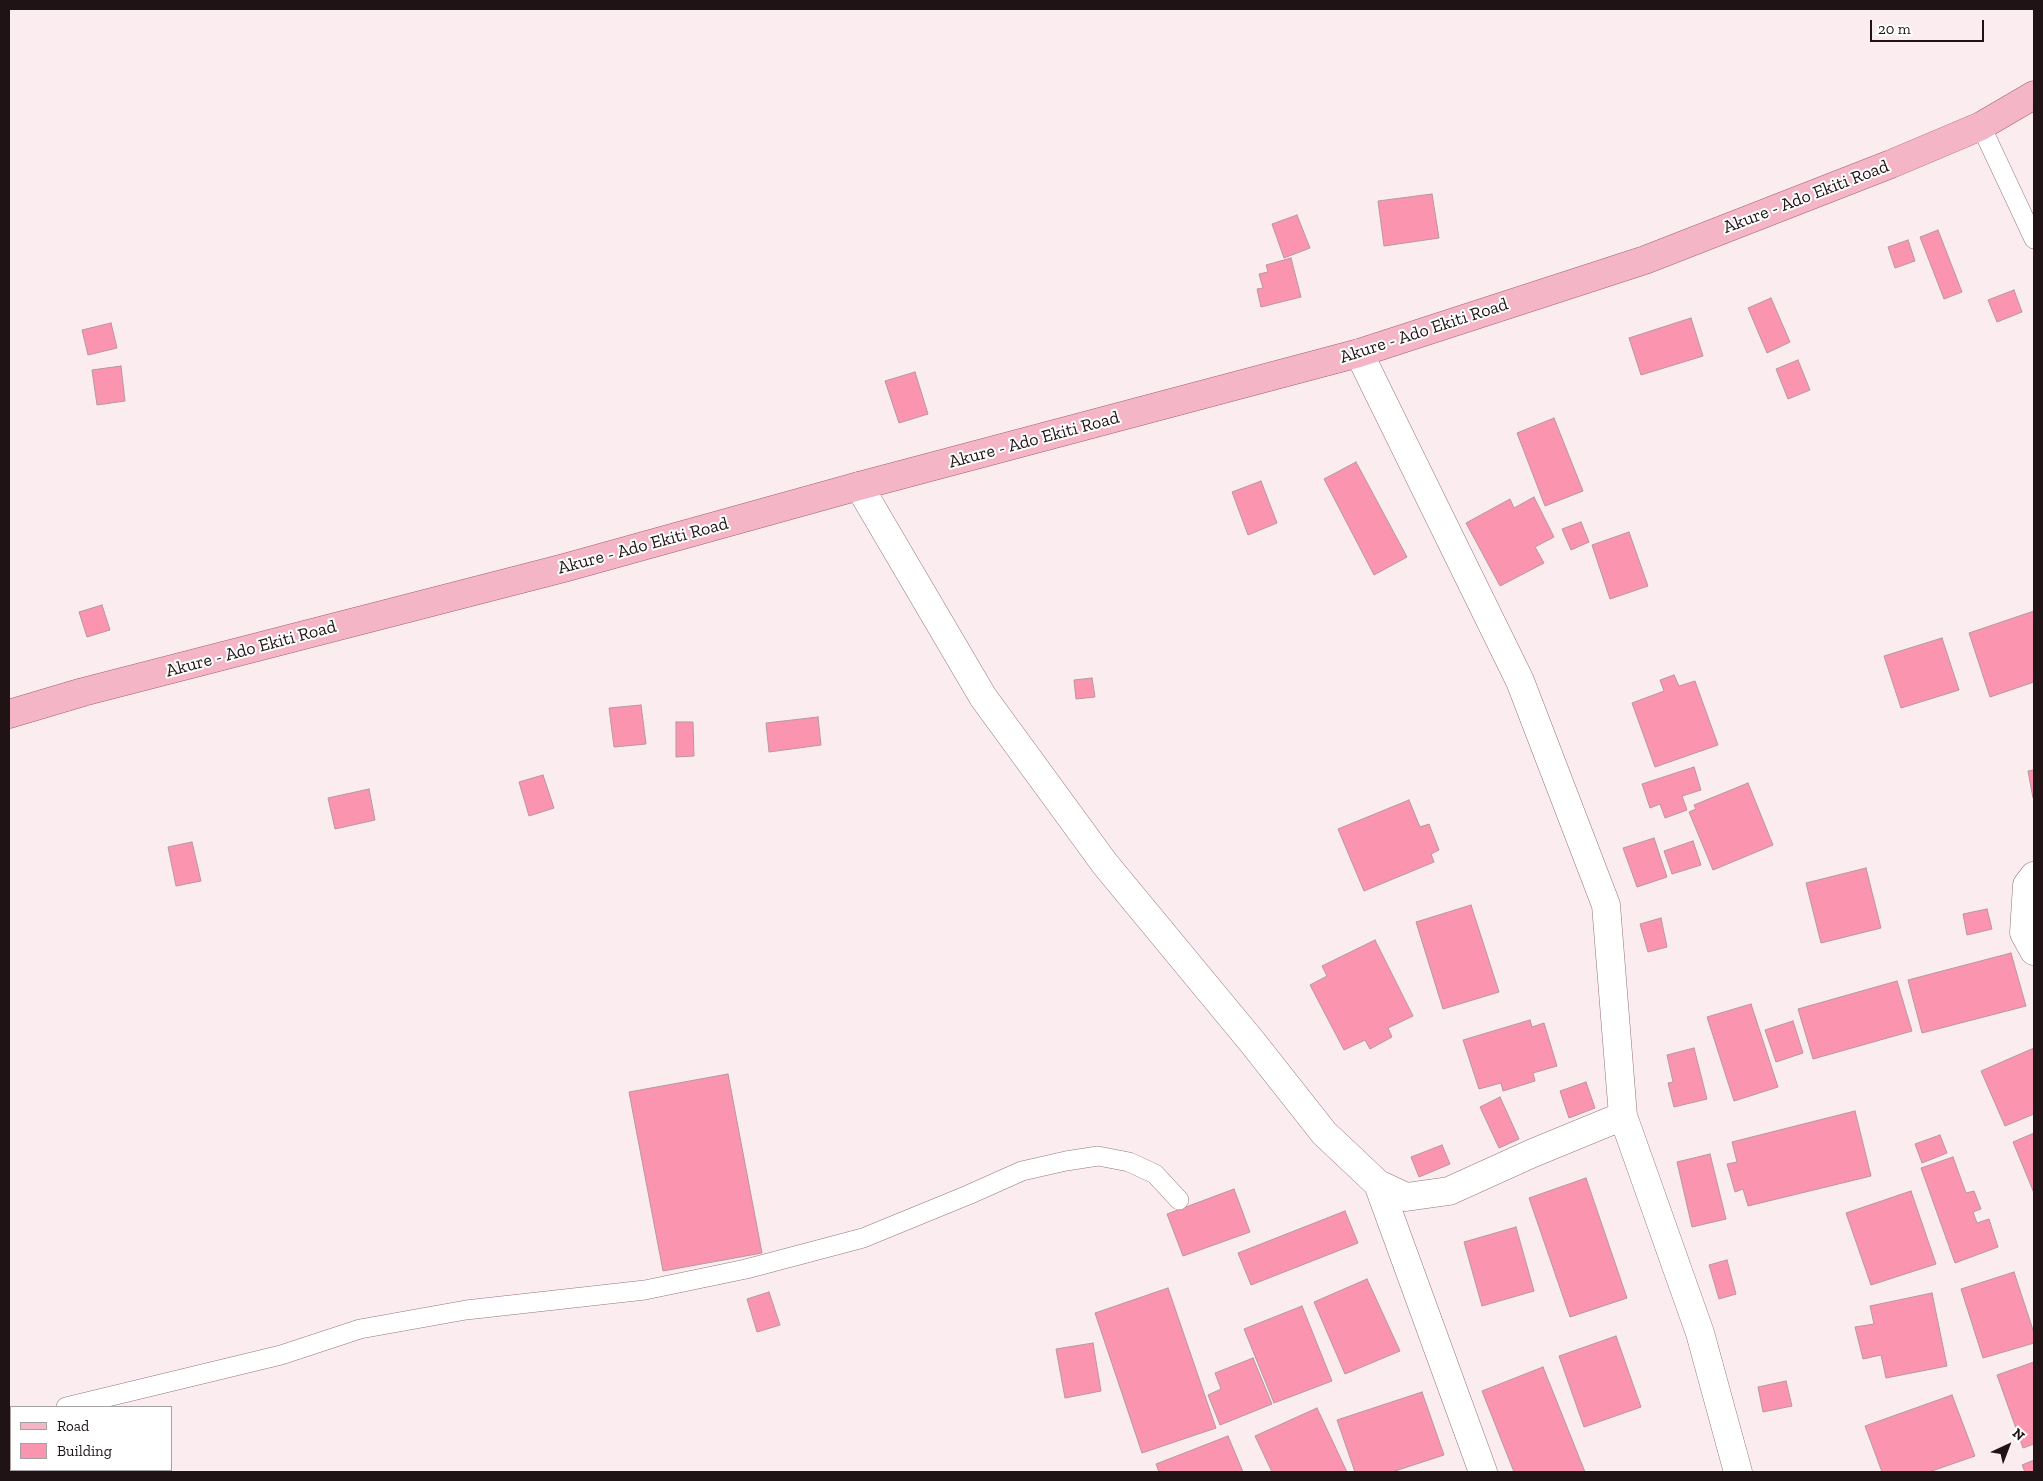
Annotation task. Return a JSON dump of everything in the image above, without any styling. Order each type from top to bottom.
[{"type":"main road","name":"Akure - Ado Ekiti Road","points":[[9,714],[83,692],[564,568],[859,486],[1359,354],[1645,260],[1891,164],[1981,126],[2034,95]]},
{"type":"street","points":[[1359,354],[1520,681],[1606,905],[1623,1116],[1700,1333],[1738,1472]]},
{"type":"street","points":[[859,486],[983,697],[1105,864],[1253,1042],[1324,1133],[1378,1184],[1406,1197],[1449,1191],[1533,1153],[1623,1116]]},
{"type":"street","points":[[2034,876],[2027,885],[2024,933],[2034,952]]},
{"type":"street","points":[[1378,1184],[1483,1472]]},
{"type":"lane","points":[[1981,126],[2034,239]]},
{"type":"lane","points":[[70,1406],[281,1355],[360,1329],[466,1310],[644,1290],[746,1269],[864,1238],[1022,1171],[1066,1161],[1098,1156],[1130,1162],[1155,1174],[1179,1200]]},
{"type":"building","points":[[1432,194],[1439,238],[1384,246],[1378,201]]},
{"type":"building","points":[[1297,215],[1310,248],[1284,258],[1272,224]]},
{"type":"building","points":[[1938,230],[1962,292],[1944,299],[1920,237]]},
{"type":"building","points":[[1908,240],[1915,261],[1895,268],[1888,247]]},
{"type":"building","points":[[1291,258],[1301,297],[1261,307],[1257,289],[1263,288],[1259,274],[1268,272],[1266,265]]},
{"type":"building","points":[[2014,290],[2022,312],[1997,322],[1988,300]]},
{"type":"building","points":[[1771,298],[1790,342],[1767,353],[1748,308]]},
{"type":"building","points":[[1691,318],[1703,356],[1641,375],[1629,338]]},
{"type":"building","points":[[111,323],[117,348],[88,355],[82,330]]},
{"type":"building","points":[[1798,360],[1810,390],[1788,399],[1776,369]]},
{"type":"building","points":[[121,366],[125,401],[97,405],[92,370]]},
{"type":"building","points":[[915,372],[928,414],[899,423],[885,381]]},
{"type":"building","points":[[1554,418],[1583,491],[1545,506],[1517,433]]},
{"type":"building","points":[[1356,462],[1407,557],[1374,575],[1324,479]]},
{"type":"building","points":[[1261,481],[1277,523],[1248,535],[1232,492]]},
{"type":"building","points":[[1534,497],[1554,537],[1535,547],[1544,563],[1500,586],[1466,523],[1510,499],[1514,508]]},
{"type":"building","points":[[1581,522],[1589,542],[1571,550],[1562,529]]},
{"type":"building","points":[[1629,532],[1648,586],[1610,599],[1592,545]]},
{"type":"building","points":[[102,605],[110,630],[87,637],[79,612]]},
{"type":"building","points":[[2034,611],[2034,682],[1990,697],[1969,633]]},
{"type":"building","points":[[1942,638],[1959,690],[1901,708],[1884,656]]},
{"type":"building","points":[[1674,675],[1679,686],[1695,681],[1718,745],[1655,767],[1632,703],[1664,691],[1660,680]]},
{"type":"building","points":[[1092,678],[1095,697],[1076,699],[1074,680]]},
{"type":"building","points":[[641,705],[646,744],[614,747],[609,708]]},
{"type":"building","points":[[818,717],[821,745],[769,752],[766,723]]},
{"type":"building","points":[[676,722],[693,722],[694,756],[676,757]]},
{"type":"building","points":[[1694,767],[1701,790],[1682,796],[1687,810],[1665,818],[1660,804],[1650,808],[1642,784]]},
{"type":"building","points":[[2034,770],[2034,798],[2033,798],[2028,771]]},
{"type":"building","points":[[543,775],[554,808],[529,816],[519,782]]},
{"type":"building","points":[[1748,783],[1773,845],[1713,870],[1689,812],[1696,809],[1694,805]]},
{"type":"building","points":[[369,789],[375,820],[335,829],[328,798]]},
{"type":"building","points":[[1409,800],[1420,827],[1429,824],[1439,850],[1431,854],[1434,862],[1364,891],[1338,829]]},
{"type":"building","points":[[1654,838],[1667,877],[1637,887],[1623,848]]},
{"type":"building","points":[[1693,841],[1701,865],[1672,874],[1664,851]]},
{"type":"building","points":[[192,842],[201,881],[176,886],[168,847]]},
{"type":"building","points":[[1866,868],[1881,928],[1821,943],[1806,883]]},
{"type":"building","points":[[1471,905],[1499,992],[1443,1009],[1416,922]]},
{"type":"building","points":[[1987,909],[1992,929],[1967,935],[1963,914]]},
{"type":"building","points":[[1661,918],[1667,947],[1648,952],[1640,924]]},
{"type":"building","points":[[1375,940],[1413,1016],[1388,1028],[1392,1037],[1370,1049],[1365,1040],[1344,1050],[1310,985],[1327,976],[1322,966]]},
{"type":"building","points":[[2011,953],[2026,1006],[1922,1033],[1908,980]]},
{"type":"building","points":[[1897,981],[1912,1031],[1813,1059],[1798,1009]]},
{"type":"building","points":[[1751,1004],[1778,1087],[1734,1101],[1707,1017]]},
{"type":"building","points":[[1530,1020],[1532,1027],[1544,1023],[1557,1066],[1533,1073],[1535,1081],[1503,1091],[1501,1083],[1479,1089],[1463,1040]]},
{"type":"building","points":[[1793,1021],[1803,1053],[1776,1062],[1765,1030]]},
{"type":"building","points":[[1694,1048],[1707,1099],[1674,1107],[1668,1083],[1673,1082],[1667,1055]]},
{"type":"building","points":[[2034,1048],[2034,1114],[2005,1126],[1981,1071]]},
{"type":"building","points":[[728,1074],[762,1253],[663,1271],[629,1092]]},
{"type":"building","points":[[1586,1082],[1595,1108],[1569,1118],[1560,1091]]},
{"type":"building","points":[[1500,1097],[1519,1139],[1499,1148],[1480,1107]]},
{"type":"building","points":[[1855,1111],[1871,1176],[1748,1206],[1743,1189],[1735,1192],[1727,1164],[1737,1162],[1732,1142]]},
{"type":"building","points":[[2034,1133],[2034,1193],[2013,1142]]},
{"type":"building","points":[[1940,1135],[1947,1153],[1922,1163],[1915,1144]]},
{"type":"building","points":[[1442,1145],[1450,1164],[1419,1177],[1411,1157]]},
{"type":"building","points":[[1710,1154],[1726,1219],[1692,1227],[1677,1162]]},
{"type":"building","points":[[1953,1157],[1966,1193],[1974,1191],[1981,1209],[1973,1212],[1977,1223],[1989,1219],[1998,1247],[1955,1263],[1921,1168]]},
{"type":"building","points":[[1586,1178],[1627,1298],[1570,1317],[1529,1198]]},
{"type":"building","points":[[1234,1189],[1250,1232],[1183,1256],[1167,1214]]},
{"type":"building","points":[[1911,1191],[1936,1264],[1871,1285],[1846,1213]]},
{"type":"building","points":[[1345,1211],[1358,1243],[1251,1285],[1238,1253]]},
{"type":"building","points":[[1516,1227],[1534,1291],[1482,1306],[1464,1242]]},
{"type":"building","points":[[1727,1260],[1736,1294],[1719,1299],[1709,1265]]},
{"type":"building","points":[[2014,1272],[2034,1333],[2034,1343],[1983,1358],[1961,1289]]},
{"type":"building","points":[[1367,1279],[1400,1351],[1345,1374],[1314,1302]]},
{"type":"building","points":[[1168,1288],[1216,1428],[1142,1453],[1095,1313]]},
{"type":"building","points":[[769,1292],[780,1325],[757,1332],[747,1299]]},
{"type":"building","points":[[1932,1293],[1947,1366],[1886,1378],[1881,1355],[1863,1359],[1855,1327],[1874,1324],[1870,1306]]},
{"type":"building","points":[[1302,1306],[1332,1381],[1274,1403],[1244,1329]]},
{"type":"building","points":[[1616,1336],[1641,1407],[1584,1427],[1559,1356]]},
{"type":"building","points":[[1093,1343],[1101,1391],[1065,1398],[1056,1349]]},
{"type":"building","points":[[1253,1358],[1272,1404],[1220,1425],[1208,1395],[1221,1389],[1215,1373]]},
{"type":"building","points":[[2034,1362],[2034,1444],[2023,1448],[1997,1375]]},
{"type":"building","points":[[1543,1367],[1585,1472],[1514,1472],[1482,1391]]},
{"type":"building","points":[[1786,1381],[1792,1406],[1763,1412],[1758,1387]]},
{"type":"building","points":[[1422,1392],[1444,1455],[1392,1472],[1355,1472],[1337,1420]]},
{"type":"building","points":[[1952,1395],[1975,1456],[1929,1472],[1882,1472],[1865,1426]]},
{"type":"building","points":[[1317,1408],[1347,1472],[1272,1472],[1255,1436]]},
{"type":"building","points":[[1228,1436],[1243,1472],[1159,1472],[1156,1464]]},
{"type":"building","points":[[2034,1460],[2034,1472],[2025,1472],[2022,1465]]}]
